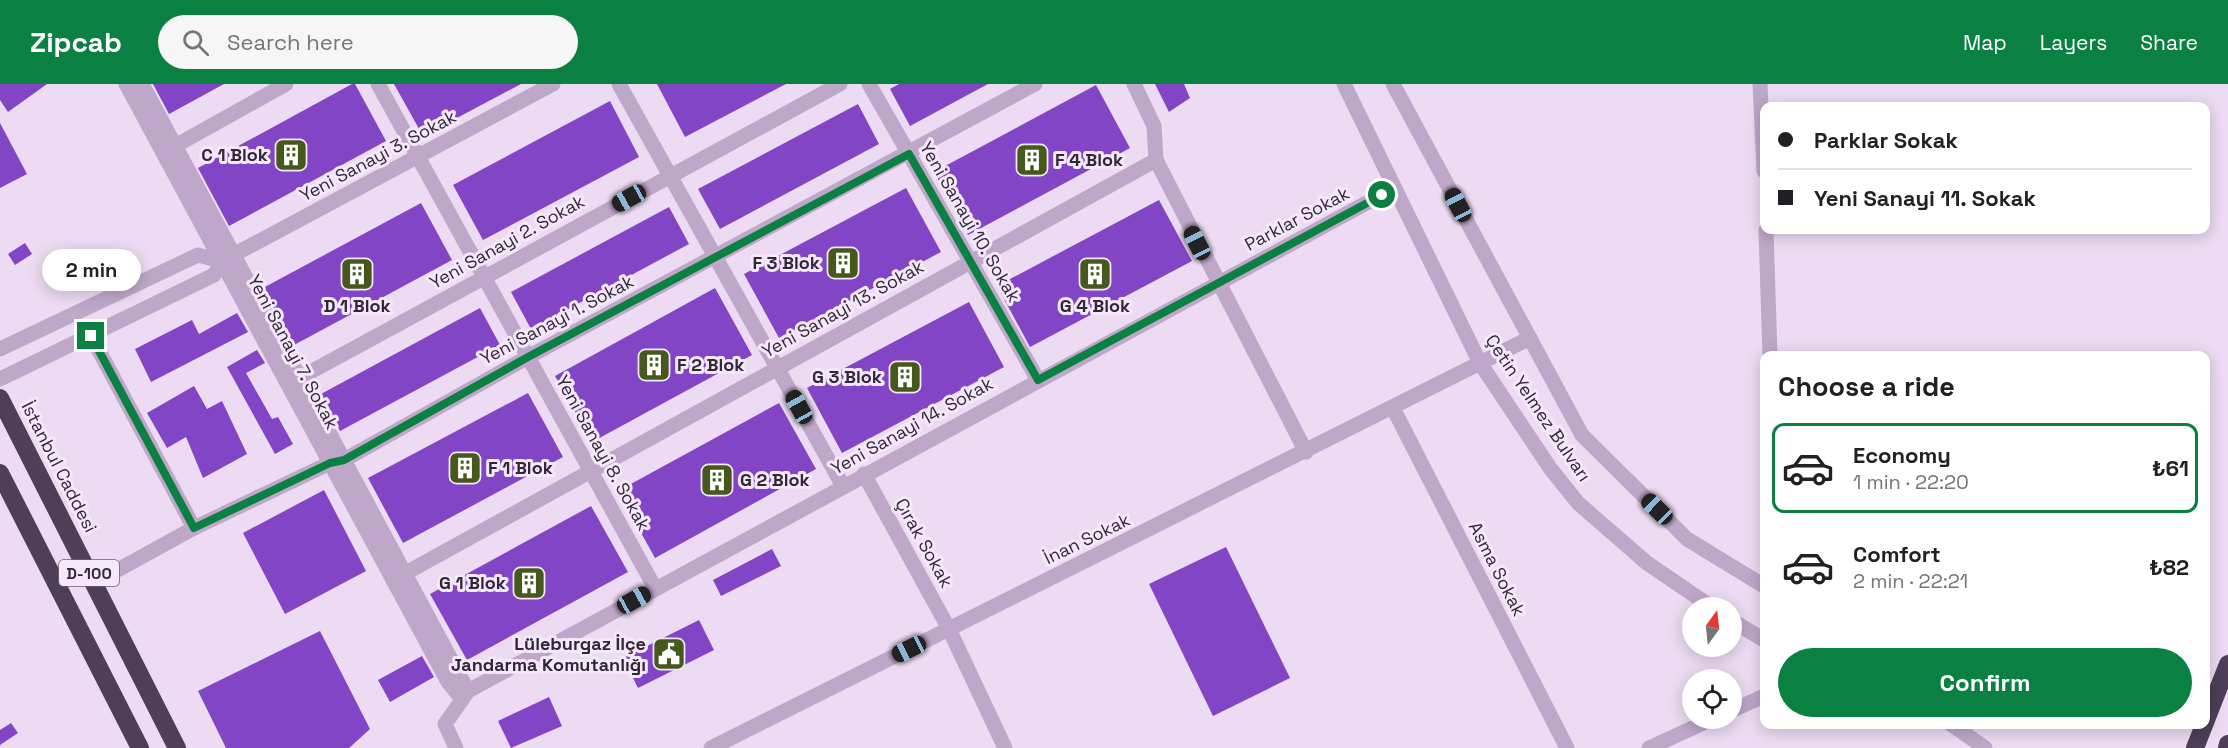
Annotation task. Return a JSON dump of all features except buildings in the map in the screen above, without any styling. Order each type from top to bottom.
[{"type":"highway","name":"İstanbul Caddesi","points":[[0,398],[177,748]]},
{"type":"highway","name":"D-100","points":[[0,473],[140,748]]},
{"type":"highway","points":[[2210,710],[2228,664]]},
{"type":"highway","points":[[2195,748],[2202,729]]},
{"type":"street","name":"Yeni Sanayi 7. Sokak","points":[[126,84],[169,149],[465,695]]},
{"type":"street","name":"Yeni Sanayi 7. Sokak","points":[[142,84],[169,149]]},
{"type":"street","points":[[169,149],[286,84]]},
{"type":"street","name":"Yeni Sanayi 8. Sokak","points":[[378,84],[654,588]]},
{"type":"street","name":"Yeni Sanayi 3. Sokak","points":[[0,379],[214,275],[228,258],[553,84]]},
{"type":"street","points":[[619,84],[843,486]]},
{"type":"street","name":"Yeni Sanayi 2. Sokak","points":[[294,382],[840,84]]},
{"type":"street","name":"Yeni Sanayi 10. Sokak","points":[[869,84],[1038,380]]},
{"type":"street","name":"Yeni Sanayi 1. Sokak","points":[[94,583],[194,528],[337,461],[1035,84]]},
{"type":"street","points":[[1134,84],[1154,126],[1155,160],[1305,452]]},
{"type":"street","name":"Çetin Yelmez Bulvarı","points":[[1344,84],[1480,363],[1550,468],[1578,503],[1647,562],[1697,597]]},
{"type":"street","name":"Çetin Yelmez Bulvarı","points":[[1394,84],[1582,435],[1687,539],[1760,584]]},
{"type":"street","points":[[1760,84],[1761,102]]},
{"type":"street","name":"Yeni Sanayi 13. Sokak","points":[[399,577],[1155,160]]},
{"type":"street","name":"Parklar Sokak","points":[[1218,284],[1394,188]]},
{"type":"street","points":[[1766,234],[1770,351]]},
{"type":"street","points":[[0,349],[198,255],[228,258]]},
{"type":"street","name":"Yeni Sanayi 14. Sokak","points":[[465,695],[654,588],[1218,284]]},
{"type":"street","points":[[91,336],[194,528]]},
{"type":"street","name":"İnan Sokak","points":[[711,748],[1530,338]]},
{"type":"street","name":"Asma Sokak","points":[[1393,408],[1567,748]]},
{"type":"street","name":"Çırak Sokak","points":[[864,474],[949,630],[1005,748]]},
{"type":"street","points":[[1742,627],[1760,638]]},
{"type":"street","points":[[456,748],[446,724],[465,695]]},
{"type":"street","points":[[1742,706],[1760,698]]},
{"type":"street","points":[[1649,748],[1690,729]]},
{"type":"street","points":[[1958,729],[1985,748]]},
{"type":"place","name":"C 1 Blok","points":[[291,155]]},
{"type":"place","name":"F 4 Blok","points":[[1032,160]]},
{"type":"place","name":"F 3 Blok","points":[[843,263]]},
{"type":"place","name":"D 1 Blok","points":[[357,274]]},
{"type":"place","name":"G 4 Blok","points":[[1095,274]]},
{"type":"place","name":"F 2 Blok","points":[[654,365]]},
{"type":"place","name":"G 3 Blok","points":[[905,377]]},
{"type":"place","name":"F 1 Blok","points":[[465,468]]},
{"type":"place","name":"G 2 Blok","points":[[717,480]]},
{"type":"place","name":"G 1 Blok","points":[[529,583]]},
{"type":"place","name":"Lüleburgaz İlçe Jandarma Komutanlığı","points":[[669,654]]},
{"type":"route","points":[[91,336],[194,528],[330,463],[344,460],[528,357],[909,154],[1038,380],[1382,195]]}]
